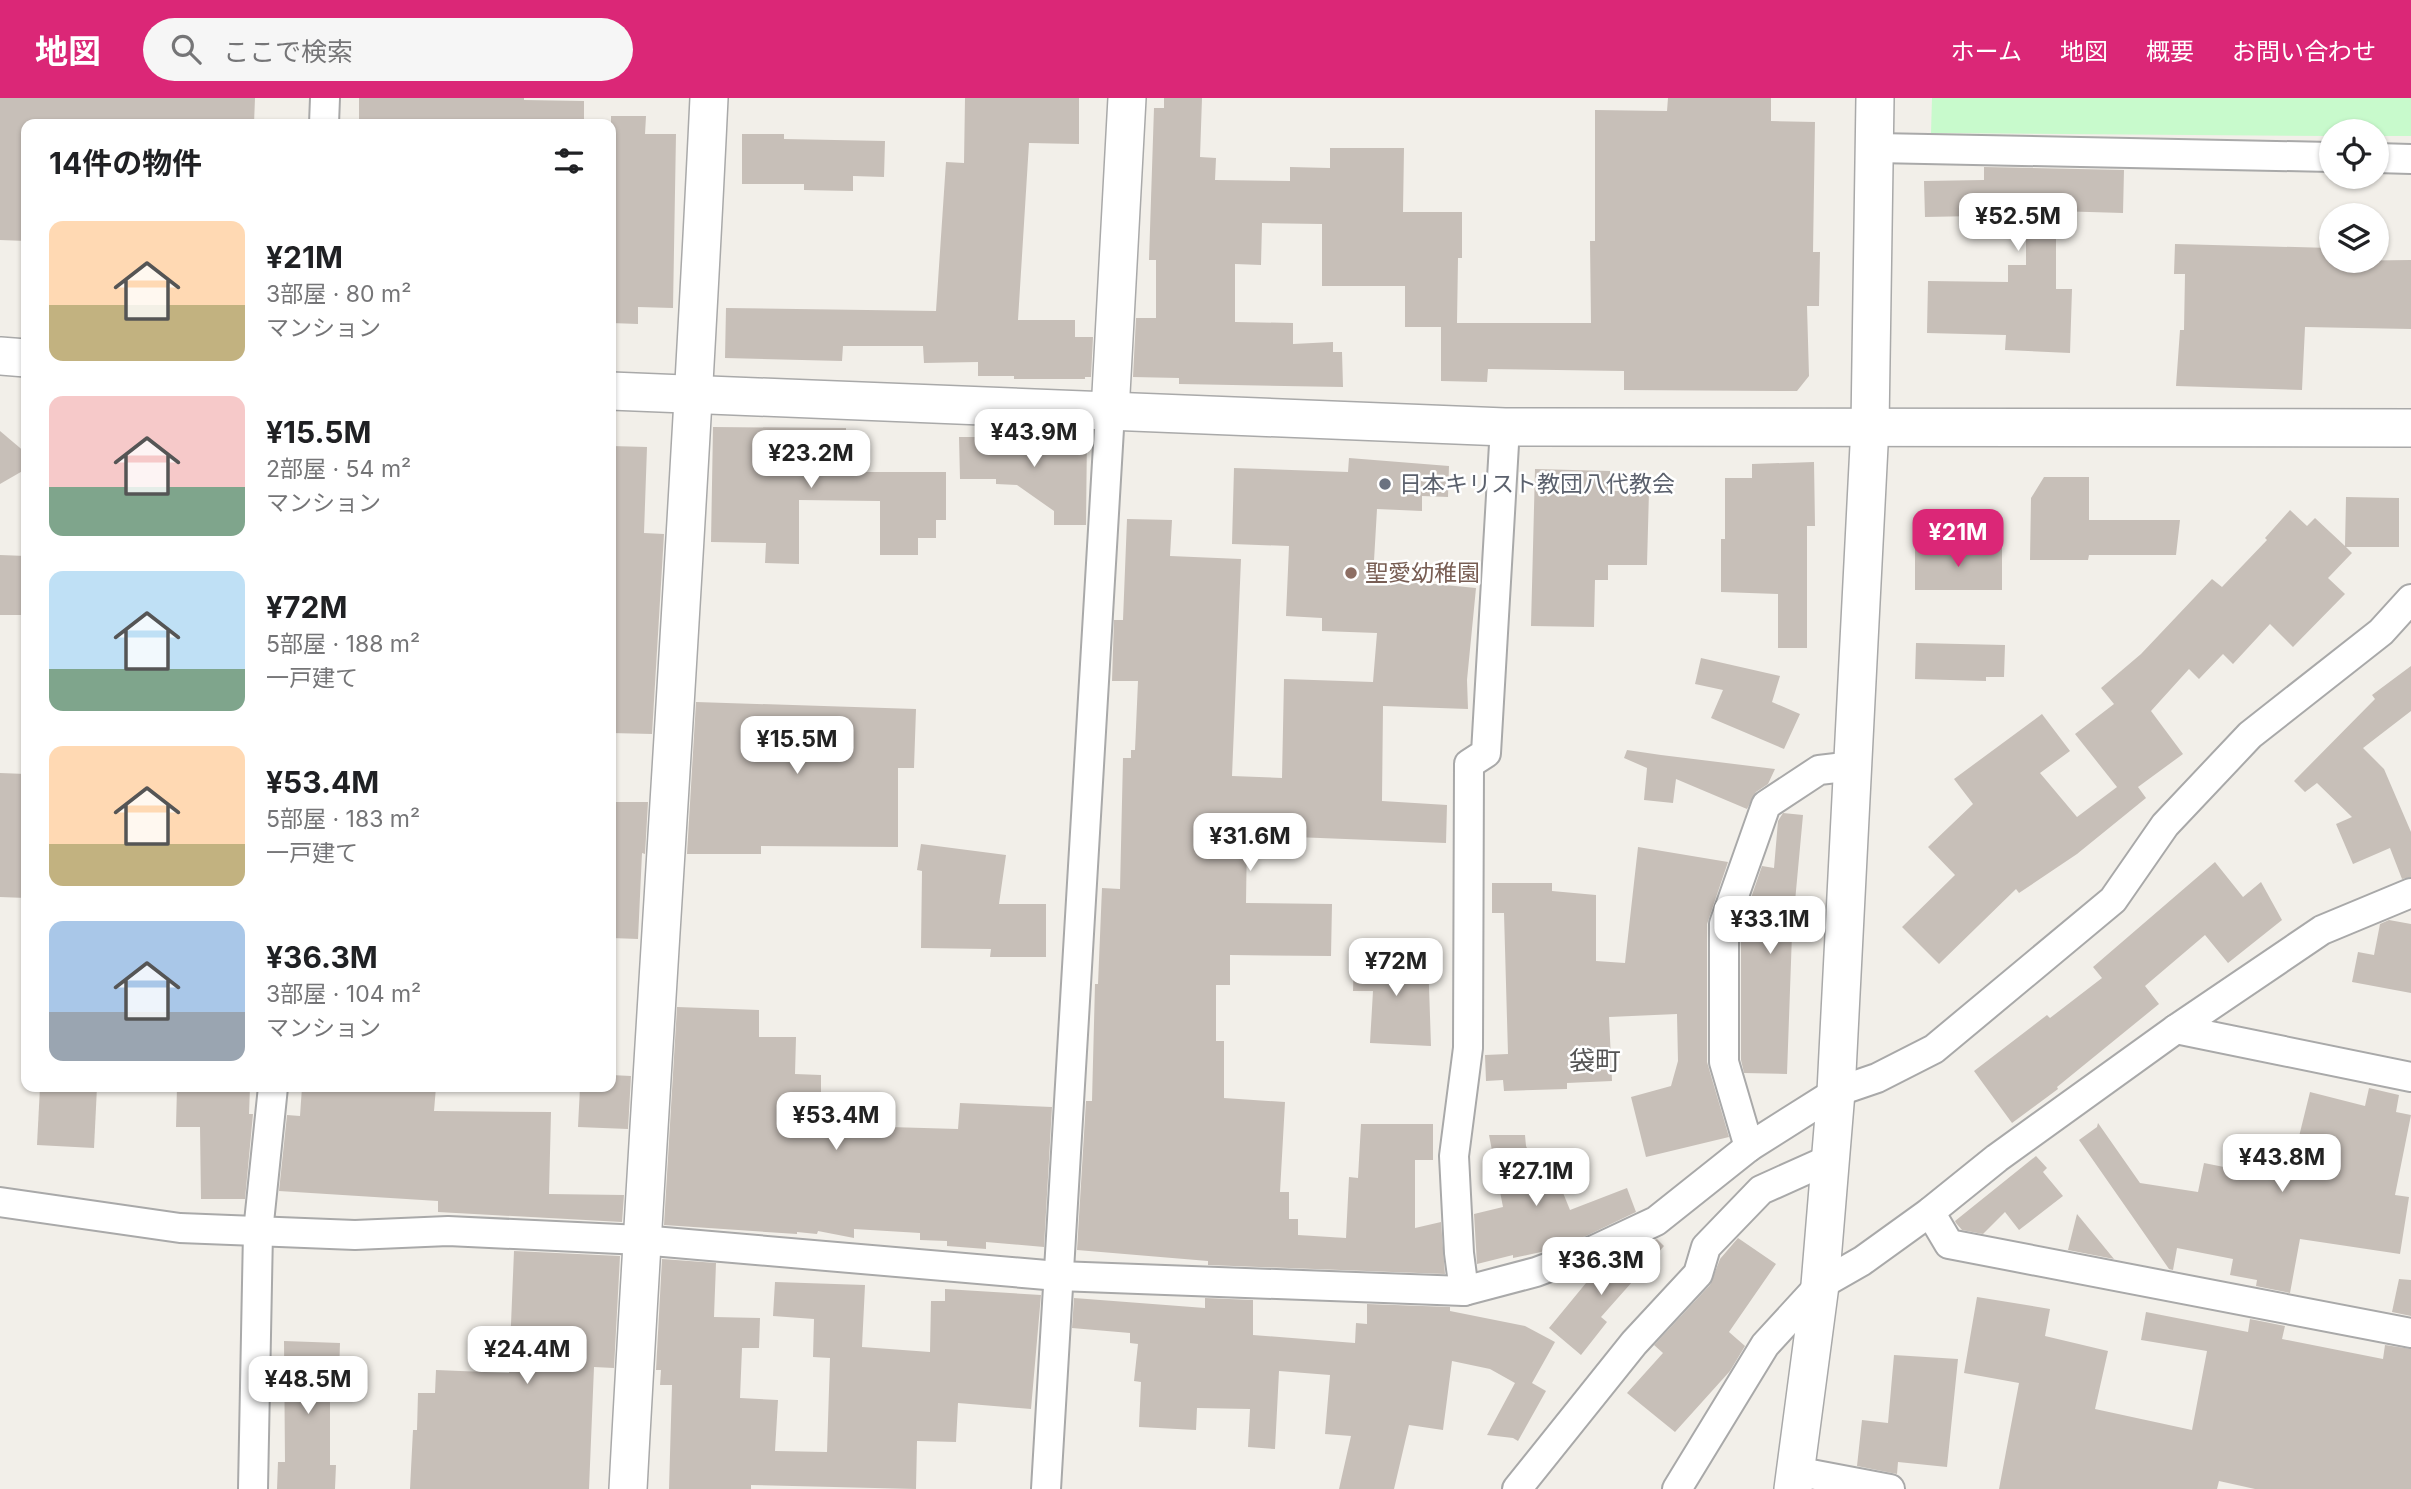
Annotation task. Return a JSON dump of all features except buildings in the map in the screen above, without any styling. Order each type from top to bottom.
[{"type":"street","points":[[324,119],[325,98]]},
{"type":"street","points":[[628,1489],[641,1240],[695,394],[709,98]]},
{"type":"street","points":[[1046,1489],[1127,98]]},
{"type":"street","points":[[1875,98],[1870,426],[1836,1092],[1819,1285],[1794,1480],[1890,1489]]},
{"type":"street","points":[[1876,148],[2319,157]]},
{"type":"street","points":[[2389,158],[2411,159]]},
{"type":"street","points":[[0,356],[21,358]]},
{"type":"street","points":[[616,391],[1505,427],[2411,429]]},
{"type":"street","points":[[1464,1291],[1459,1253],[1454,1156],[1468,1048],[1469,764],[1486,753],[1505,427]]},
{"type":"street","points":[[0,1202],[180,1228],[355,1235],[448,1231],[641,1240],[1058,1276],[1464,1291],[1547,1268],[1592,1251],[1656,1221],[1749,1147],[1836,1092],[1877,1078],[1934,1049],[2113,901],[2165,825],[2250,735],[2381,632],[2411,599]]},
{"type":"street","points":[[1749,1147],[1724,1062],[1724,923],[1766,805],[1819,770],[1853,766]]},
{"type":"street","points":[[1676,1489],[1765,1345],[1819,1285],[1862,1261],[1930,1212],[1997,1158],[2176,1029],[2322,930],[2411,892]]},
{"type":"street","points":[[2176,1029],[2411,1077]]},
{"type":"street","points":[[253,1489],[258,1232],[272,1092]]},
{"type":"street","points":[[1517,1489],[1634,1343],[1698,1274],[1706,1247],[1761,1190],[1829,1159]]},
{"type":"street","points":[[1930,1212],[1949,1244],[2411,1333]]},
{"type":"green space","points":[[1932,98],[2411,98],[2411,136],[2389,136],[2389,119],[2319,119],[2319,136],[1931,133]]},
{"type":"place","name":"日本キリスト教団八代教会","points":[[1385,484]]},
{"type":"place","name":"聖愛幼稚園","points":[[1351,573]]},
{"type":"district","name":"袋町","points":[[1595,1060]]}]
